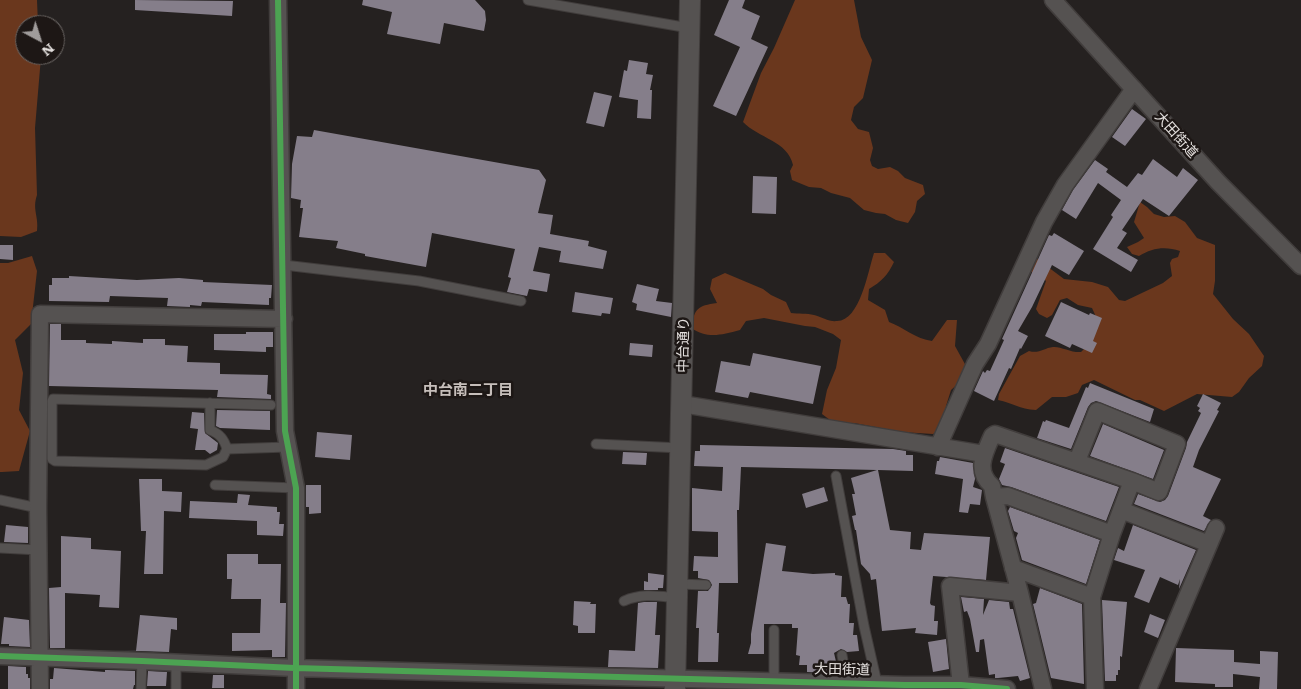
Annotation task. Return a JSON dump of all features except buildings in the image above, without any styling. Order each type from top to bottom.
[{"type":"street","points":[[278,0],[284,265],[285,431],[296,488],[296,689]]},
{"type":"street","name":"中台通り","points":[[675,684],[690,0]]},
{"type":"street","name":"大田街道","points":[[1054,0],[1218,182],[1301,266]]},
{"type":"street","points":[[938,447],[975,364],[988,344],[1044,222],[1065,184],[1134,89]]},
{"type":"street","points":[[40,689],[38,508],[40,314],[284,319]]},
{"type":"street","points":[[682,404],[984,454]]},
{"type":"street","points":[[1043,689],[992,486],[985,480],[982,466],[984,454],[992,436],[995,434],[1077,461],[1159,492],[1177,444],[1097,411],[1077,461]]},
{"type":"street","points":[[1095,689],[1092,597],[1112,534],[1132,481]]},
{"type":"street","points":[[994,497],[1008,496],[1112,534]]},
{"type":"street","points":[[1121,510],[1209,544]]},
{"type":"street","points":[[1148,689],[1216,528]]},
{"type":"street","points":[[1013,568],[1092,597]]},
{"type":"street","points":[[961,685],[950,586],[1020,592]]},
{"type":"street","name":"大田街道","points":[[0,656],[142,660],[675,684],[757,685],[774,681],[794,685],[827,685],[847,682],[877,683],[905,687],[961,685],[1007,689]]},
{"type":"lane","points":[[528,0],[689,28]]},
{"type":"lane","points":[[284,265],[419,281],[521,301]]},
{"type":"lane","points":[[210,403],[210,430],[218,433],[225,441],[227,449],[223,457],[206,465],[55,461],[52,458],[53,398],[210,403],[271,405]]},
{"type":"lane","points":[[596,444],[681,448]]},
{"type":"lane","points":[[227,449],[288,447]]},
{"type":"lane","points":[[836,476],[864,626],[877,683]]},
{"type":"lane","points":[[215,485],[296,488]]},
{"type":"lane","points":[[0,500],[38,508]]},
{"type":"lane","points":[[0,548],[39,550]]},
{"type":"lane","points":[[624,602],[635,596],[706,585]]},
{"type":"lane","points":[[774,630],[774,681]]},
{"type":"lane","points":[[842,655],[847,682]]},
{"type":"lane","points":[[141,689],[142,660]]},
{"type":"lane","points":[[176,663],[176,689]]},
{"type":"shaded area","points":[[0,0],[37,0],[38,15],[15,15],[15,65],[40,65],[35,128],[37,231],[21,237],[0,236]]},
{"type":"shaded area","points":[[795,0],[854,0],[861,37],[872,60],[863,98],[854,107],[851,120],[858,129],[869,132],[873,148],[870,160],[872,166],[878,169],[890,167],[898,171],[905,178],[923,185],[925,194],[917,201],[915,212],[908,223],[896,220],[885,214],[864,210],[850,198],[821,188],[809,187],[792,180],[790,171],[793,165],[785,150],[743,122],[761,73]]},
{"type":"shaded area","points":[[1140,202],[1154,214],[1164,217],[1175,216],[1185,222],[1197,238],[1215,245],[1213,294],[1233,319],[1249,334],[1264,356],[1262,366],[1249,378],[1239,392],[1232,397],[1197,394],[1164,411],[1140,400],[1135,400],[1094,380],[1082,385],[1078,393],[1066,397],[1052,397],[1036,410],[998,400],[999,394],[1020,356],[1029,351],[1039,351],[1053,347],[1081,352],[1088,345],[1097,319],[1092,308],[1078,305],[1067,298],[1060,300],[1052,315],[1047,318],[1039,314],[1036,309],[1046,281],[1029,271],[1036,258],[1064,279],[1092,282],[1108,287],[1119,300],[1125,301],[1163,283],[1172,276],[1170,263],[1172,259],[1178,257],[1180,251],[1159,249],[1139,256],[1132,254],[1127,247],[1144,238],[1134,222]]},
{"type":"shaded area","points":[[874,253],[885,253],[894,262],[884,278],[869,289],[868,300],[885,310],[889,322],[920,338],[932,341],[947,320],[957,320],[955,346],[966,366],[961,381],[951,390],[946,406],[945,421],[941,430],[933,434],[902,432],[854,423],[842,423],[830,420],[822,414],[827,390],[836,368],[841,340],[833,334],[815,327],[764,318],[746,321],[740,330],[721,334],[703,334],[691,328],[698,309],[705,305],[717,303],[710,289],[712,279],[725,273],[763,289],[786,302],[791,313],[811,314],[834,321],[845,319],[852,313],[862,294]]},
{"type":"shaded area","points":[[32,256],[37,271],[31,324],[15,340],[23,373],[19,410],[30,431],[19,471],[0,472],[0,263],[8,263]]},
{"type":"cycle path","points":[[278,0],[285,431],[296,488],[296,689]]},
{"type":"cycle path","points":[[0,656],[295,668],[961,685],[1007,689]]},
{"type":"district","name":"中台南二丁目","points":[[468,391]]}]
